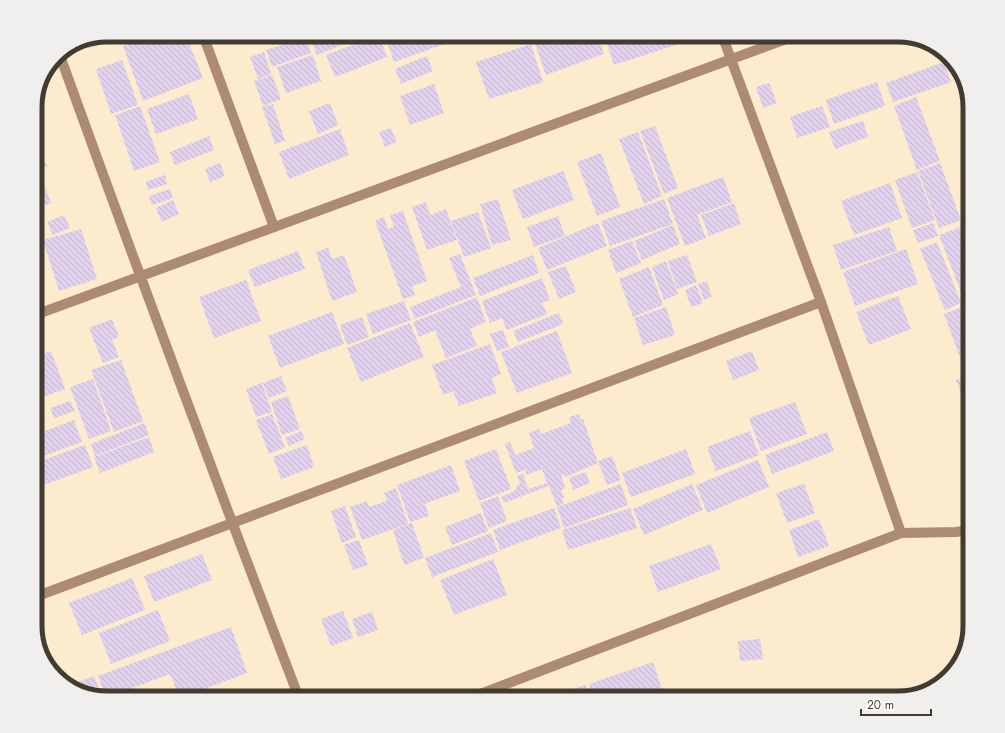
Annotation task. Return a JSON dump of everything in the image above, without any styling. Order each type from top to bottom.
[{"type":"street","points":[[206,42],[274,227]]},
{"type":"street","points":[[725,42],[821,302],[901,533]]},
{"type":"street","points":[[42,312],[778,42]]},
{"type":"street","points":[[62,60],[139,276],[232,524],[297,691]]},
{"type":"street","points":[[42,594],[821,302]]},
{"type":"street","points":[[488,691],[901,533],[963,531]]},
{"type":"building","points":[[106,42],[88,49],[86,45]]},
{"type":"building","points":[[134,42],[189,42],[203,78],[143,101],[123,46]]},
{"type":"building","points":[[291,42],[308,42],[311,53],[272,67],[266,50]]},
{"type":"building","points":[[312,42],[349,42],[317,55]]},
{"type":"building","points":[[360,42],[382,42],[387,57],[335,77],[326,55]]},
{"type":"building","points":[[387,42],[450,42],[394,62]]},
{"type":"building","points":[[521,42],[531,42],[522,45]]},
{"type":"building","points":[[541,42],[600,42],[604,54],[546,75],[535,44]]},
{"type":"building","points":[[606,42],[678,42],[679,44],[614,65]]},
{"type":"building","points":[[531,44],[543,82],[489,99],[476,62]]},
{"type":"building","points":[[264,52],[271,74],[258,79],[250,57]]},
{"type":"building","points":[[313,55],[321,81],[286,93],[277,67]]},
{"type":"building","points":[[427,56],[433,71],[401,84],[395,69]]},
{"type":"building","points":[[122,60],[138,105],[111,114],[96,69]]},
{"type":"building","points":[[944,62],[951,82],[893,102],[886,83]]},
{"type":"building","points":[[272,75],[281,99],[263,106],[254,81]]},
{"type":"building","points":[[877,82],[885,106],[834,124],[826,100]]},
{"type":"building","points":[[769,83],[777,103],[763,108],[756,87]]},
{"type":"building","points":[[434,84],[444,113],[410,125],[400,96]]},
{"type":"building","points":[[189,94],[198,119],[156,134],[147,109]]},
{"type":"building","points":[[916,97],[940,161],[917,170],[894,106]]},
{"type":"building","points":[[330,103],[338,125],[318,134],[309,111]]},
{"type":"building","points":[[273,104],[285,141],[275,144],[262,107]]},
{"type":"building","points":[[140,106],[160,162],[134,171],[115,115]]},
{"type":"building","points":[[822,106],[830,127],[797,138],[790,117]]},
{"type":"building","points":[[863,121],[868,137],[835,149],[829,132]]},
{"type":"building","points":[[655,126],[678,188],[664,194],[640,131]]},
{"type":"building","points":[[391,128],[397,142],[385,147],[379,132]]},
{"type":"building","points":[[340,129],[349,155],[289,179],[279,152]]},
{"type":"building","points":[[638,132],[662,196],[644,204],[619,139]]},
{"type":"building","points":[[209,136],[214,150],[175,165],[170,152]]},
{"type":"building","points":[[601,153],[620,207],[597,216],[577,162]]},
{"type":"building","points":[[42,154],[47,166],[42,168]]},
{"type":"building","points":[[220,163],[225,176],[210,182],[205,169]]},
{"type":"building","points":[[940,163],[961,220],[939,228],[918,171]]},
{"type":"building","points":[[563,171],[574,200],[523,219],[512,190]]},
{"type":"building","points":[[917,172],[935,220],[912,228],[895,180]]},
{"type":"building","points":[[165,175],[167,184],[148,190],[146,182]]},
{"type":"building","points":[[723,177],[732,202],[697,215],[706,238],[685,246],[667,198]]},
{"type":"building","points":[[890,183],[902,218],[854,235],[841,201]]},
{"type":"building","points":[[44,184],[51,203],[42,206],[42,185]]},
{"type":"building","points":[[170,189],[173,198],[152,205],[149,196]]},
{"type":"building","points":[[498,199],[511,240],[492,245],[480,204]]},
{"type":"building","points":[[664,199],[673,224],[610,246],[601,221]]},
{"type":"building","points":[[173,200],[179,214],[162,222],[156,208]]},
{"type":"building","points":[[426,202],[430,215],[446,209],[457,240],[427,250],[412,207]]},
{"type":"building","points":[[734,203],[741,224],[709,236],[701,215]]},
{"type":"building","points":[[403,211],[427,281],[412,286],[415,295],[403,299],[375,221],[384,217],[388,229],[394,227],[390,215]]},
{"type":"building","points":[[478,212],[491,248],[464,257],[451,221]]},
{"type":"building","points":[[64,215],[70,228],[53,235],[47,222]]},
{"type":"building","points":[[558,216],[565,236],[534,247],[527,227]]},
{"type":"building","points":[[598,223],[607,246],[547,270],[538,248]]},
{"type":"building","points":[[933,223],[938,236],[918,243],[913,230]]},
{"type":"building","points":[[673,225],[680,244],[642,260],[634,241]]},
{"type":"building","points":[[963,226],[963,297],[939,235]]},
{"type":"building","points":[[889,227],[897,251],[841,270],[833,245]]},
{"type":"building","points":[[81,229],[97,279],[59,291],[43,240]]},
{"type":"building","points":[[632,241],[641,263],[616,273],[608,250]]},
{"type":"building","points":[[937,242],[961,303],[945,310],[920,249]]},
{"type":"building","points":[[328,248],[332,259],[344,255],[357,292],[332,301],[316,252]]},
{"type":"building","points":[[906,249],[918,284],[855,306],[843,272]]},
{"type":"building","points":[[298,251],[305,269],[255,287],[248,270]]},
{"type":"building","points":[[460,254],[476,295],[415,319],[410,307],[461,287],[449,258]]},
{"type":"building","points":[[533,255],[539,273],[480,296],[473,278]]},
{"type":"building","points":[[687,255],[697,282],[677,289],[668,261]]},
{"type":"building","points":[[666,261],[678,294],[664,300],[652,267]]},
{"type":"building","points":[[566,266],[576,292],[559,299],[548,272]]},
{"type":"building","points":[[649,267],[663,305],[633,317],[619,279]]},
{"type":"building","points":[[542,278],[550,300],[542,303],[547,314],[507,330],[502,318],[490,323],[482,301]]},
{"type":"building","points":[[246,280],[261,321],[214,338],[199,297]]},
{"type":"building","points":[[707,281],[712,297],[704,300],[698,284]]},
{"type":"building","points":[[696,285],[703,303],[691,307],[685,290]]},
{"type":"building","points":[[898,296],[911,329],[869,345],[856,312]]},
{"type":"building","points":[[477,297],[486,322],[470,329],[477,346],[446,358],[435,330],[419,337],[413,322]]},
{"type":"building","points":[[404,301],[411,320],[373,334],[366,314]]},
{"type":"building","points":[[666,307],[675,335],[643,345],[634,318]]},
{"type":"building","points":[[963,307],[963,366],[944,314]]},
{"type":"building","points":[[332,312],[344,344],[280,368],[268,336]]},
{"type":"building","points":[[559,313],[563,324],[518,342],[513,331]]},
{"type":"building","points":[[362,317],[369,337],[347,345],[340,325]]},
{"type":"building","points":[[112,319],[119,337],[112,340],[119,357],[103,363],[89,328]]},
{"type":"building","points":[[410,323],[424,357],[361,382],[347,348]]},
{"type":"building","points":[[503,330],[509,347],[497,351],[490,334]]},
{"type":"building","points":[[557,331],[572,373],[517,393],[501,352]]},
{"type":"building","points":[[490,344],[501,374],[492,378],[497,393],[459,406],[453,391],[443,395],[432,365]]},
{"type":"building","points":[[51,351],[65,389],[42,397],[42,354]]},
{"type":"building","points":[[752,351],[759,370],[733,380],[726,361]]},
{"type":"building","points":[[121,360],[143,421],[114,432],[91,370]]},
{"type":"building","points":[[281,376],[287,391],[269,398],[263,383]]},
{"type":"building","points":[[963,378],[963,398],[956,380]]},
{"type":"building","points":[[93,379],[111,431],[89,439],[70,387]]},
{"type":"building","points":[[262,383],[272,412],[256,417],[246,389]]},
{"type":"building","points":[[288,396],[300,429],[282,435],[271,402]]},
{"type":"building","points":[[70,401],[75,411],[54,418],[50,408]]},
{"type":"building","points":[[795,402],[807,434],[761,451],[749,418]]},
{"type":"building","points":[[42,414],[46,422],[42,424]]},
{"type":"building","points":[[272,414],[285,447],[269,454],[256,420]]},
{"type":"building","points":[[579,414],[580,419],[583,419],[598,463],[565,477],[564,474],[561,475],[565,488],[561,490],[564,498],[562,499],[563,504],[557,506],[549,486],[504,503],[501,497],[513,492],[520,483],[517,476],[523,474],[528,489],[547,483],[542,469],[527,475],[525,470],[516,473],[505,444],[510,442],[515,455],[534,448],[529,433],[539,429],[541,434],[571,423],[569,417]]},
{"type":"building","points":[[74,420],[82,442],[42,456],[42,432]]},
{"type":"building","points":[[144,423],[149,435],[95,456],[91,444]]},
{"type":"building","points":[[301,431],[305,439],[289,446],[285,438]]},
{"type":"building","points":[[750,431],[759,455],[716,471],[707,447]]},
{"type":"building","points":[[827,432],[834,451],[772,474],[765,455]]},
{"type":"building","points":[[149,437],[154,452],[100,473],[94,457]]},
{"type":"building","points":[[85,445],[93,467],[42,485],[42,460]]},
{"type":"building","points":[[307,445],[314,467],[281,479],[273,457]]},
{"type":"building","points":[[496,449],[511,489],[479,501],[464,461]]},
{"type":"building","points":[[686,449],[695,474],[631,497],[622,473]]},
{"type":"building","points":[[612,456],[621,480],[607,485],[598,461]]},
{"type":"building","points":[[758,460],[769,487],[707,513],[696,485]]},
{"type":"building","points":[[451,465],[460,491],[418,506],[425,504],[429,516],[410,522],[397,485]]},
{"type":"building","points":[[586,472],[590,483],[573,490],[569,478]]},
{"type":"building","points":[[621,484],[628,505],[564,528],[557,507]]},
{"type":"building","points":[[692,484],[703,510],[644,535],[633,509]]},
{"type":"building","points":[[804,484],[815,513],[787,523],[776,493]]},
{"type":"building","points":[[396,488],[408,524],[362,540],[350,507],[367,501],[369,507],[387,501],[384,493]]},
{"type":"building","points":[[498,496],[507,521],[489,528],[480,503]]},
{"type":"building","points":[[345,506],[356,537],[342,543],[331,511]]},
{"type":"building","points":[[554,508],[561,528],[500,550],[493,530]]},
{"type":"building","points":[[630,508],[637,528],[568,550],[562,530]]},
{"type":"building","points":[[481,513],[488,531],[452,545],[445,527]]},
{"type":"building","points":[[819,519],[829,546],[798,557],[789,530]]},
{"type":"building","points":[[412,523],[424,558],[404,565],[393,530]]},
{"type":"building","points":[[491,533],[498,552],[432,577],[425,558]]},
{"type":"building","points":[[359,540],[368,565],[353,570],[344,545]]},
{"type":"building","points":[[711,544],[721,569],[658,592],[649,566]]},
{"type":"building","points":[[202,554],[212,580],[154,602],[144,576]]},
{"type":"building","points":[[493,559],[507,595],[454,615],[440,580]]},
{"type":"building","points":[[132,578],[145,610],[82,635],[69,603]]},
{"type":"building","points":[[158,610],[170,641],[111,664],[99,633]]},
{"type":"building","points":[[343,611],[353,638],[331,646],[321,619]]},
{"type":"building","points":[[372,612],[378,630],[358,637],[352,619]]},
{"type":"building","points":[[231,627],[247,673],[199,691],[177,691],[170,674],[128,691],[103,691],[98,676]]},
{"type":"building","points":[[760,639],[763,659],[740,661],[738,641]]},
{"type":"building","points":[[653,662],[663,691],[592,691],[589,684]]},
{"type":"building","points":[[94,676],[100,690],[86,688],[76,683]]},
{"type":"building","points":[[585,685],[587,691],[568,691]]}]
